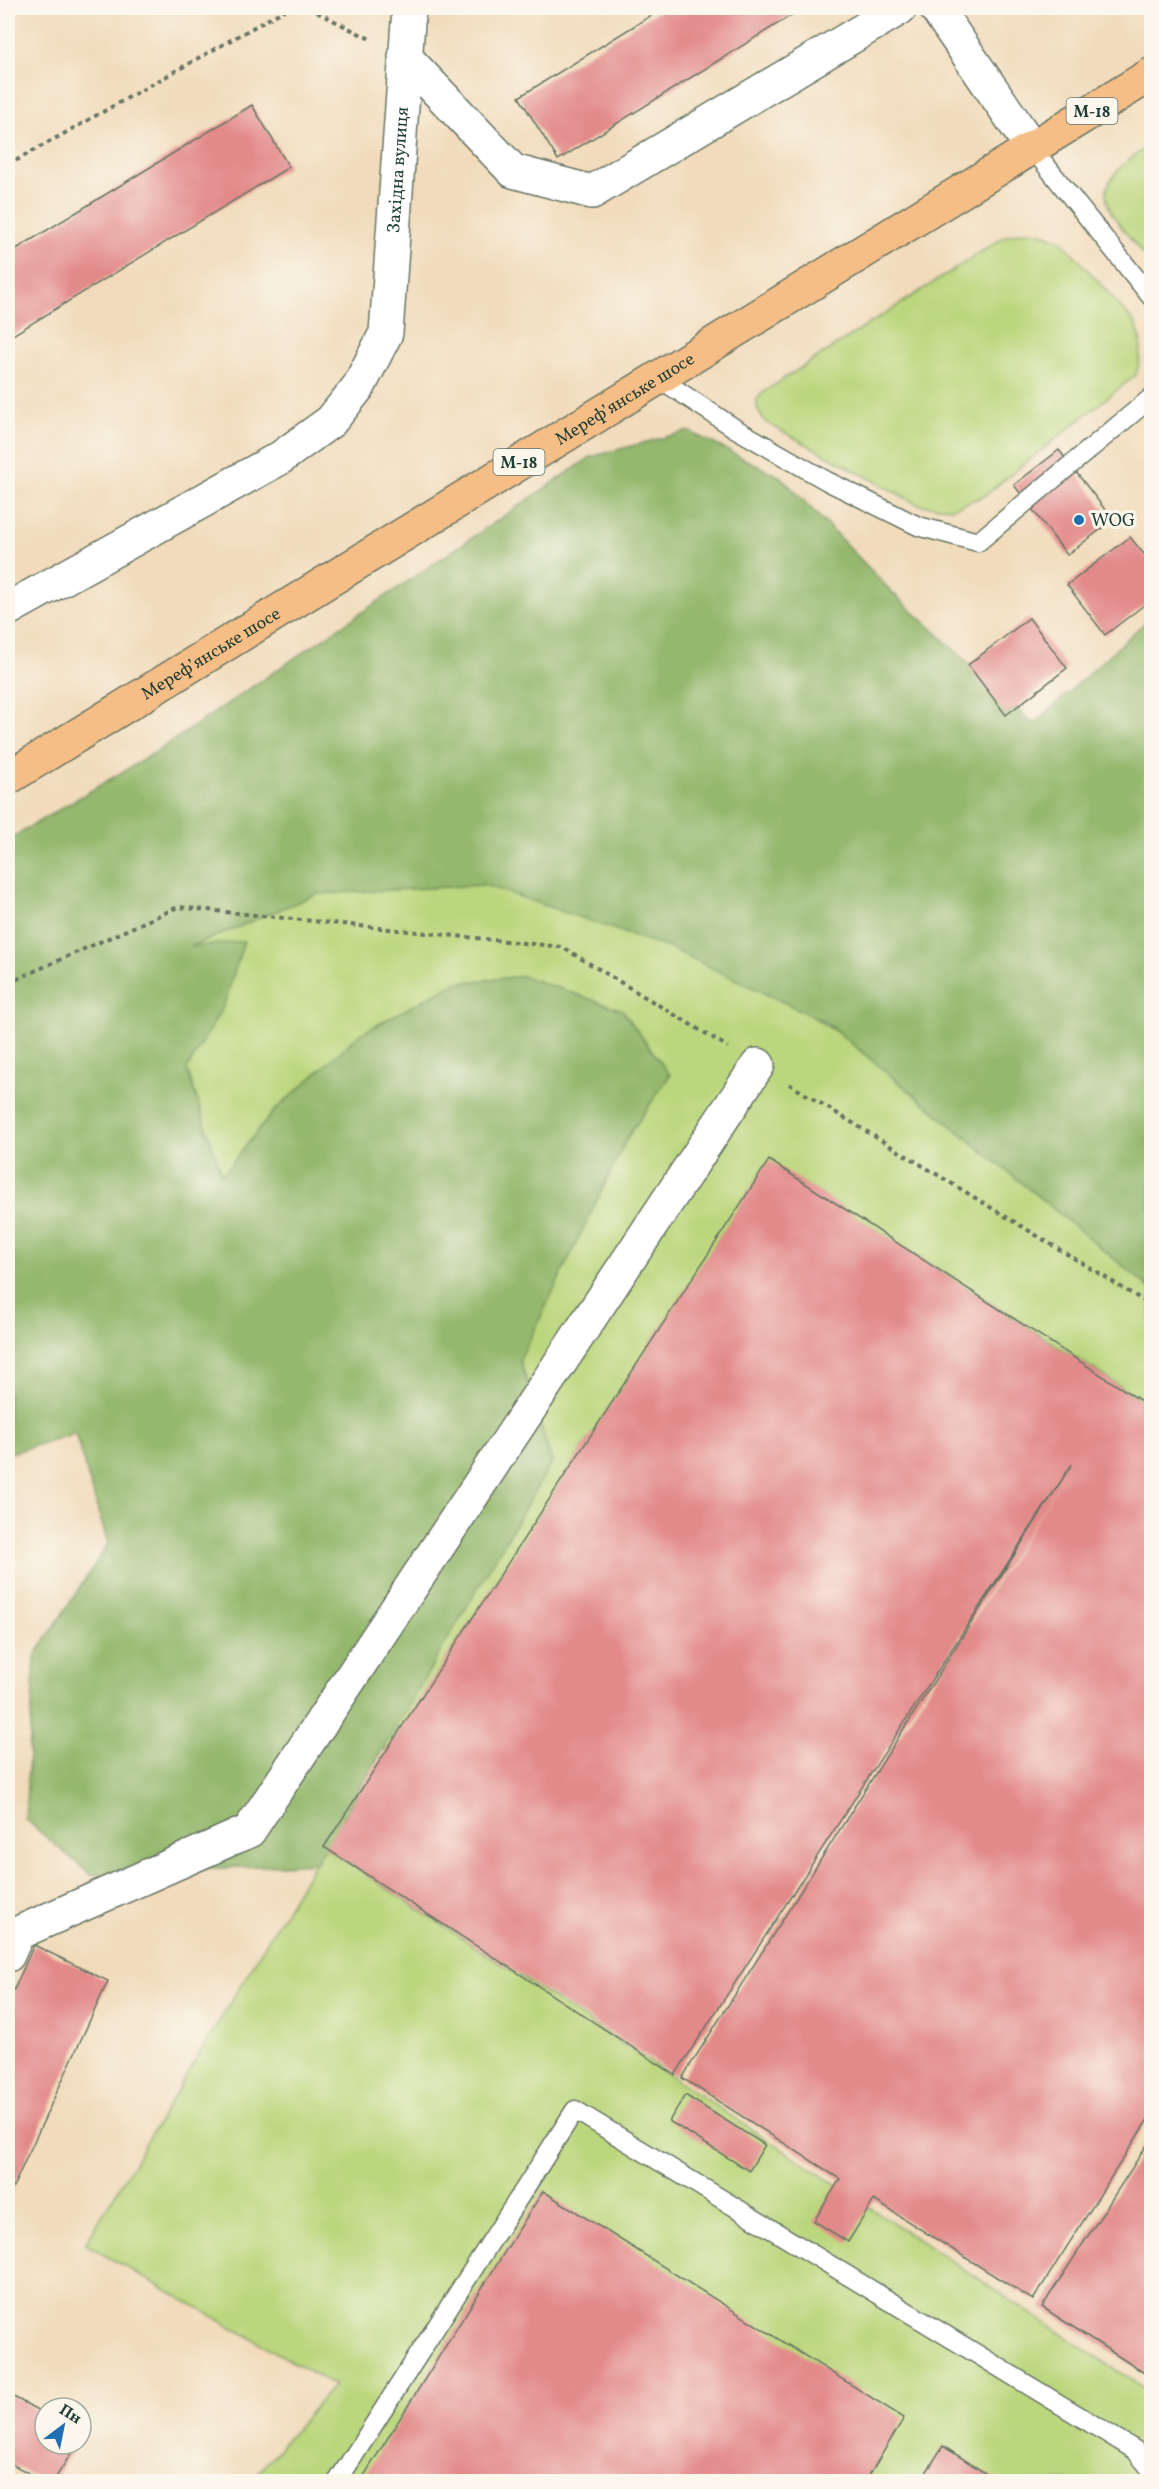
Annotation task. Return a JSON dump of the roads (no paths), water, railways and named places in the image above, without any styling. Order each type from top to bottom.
[{"type":"highway","name":"Мереф’янське шосе","points":[[8,778],[1152,74]]},
{"type":"street","name":"Західна вулиця","points":[[8,609],[280,458],[331,421],[358,386],[386,333],[409,8]]},
{"type":"street","points":[[405,57],[513,171],[592,192],[900,8]]},
{"type":"street","points":[[936,8],[1032,148]]},
{"type":"street","points":[[8,1955],[18,1933],[249,1831],[758,1065]]},
{"type":"lane","points":[[1032,148],[1152,298]]},
{"type":"lane","points":[[657,377],[736,429],[827,481],[918,526],[978,542],[1152,397]]},
{"type":"lane","points":[[337,2481],[575,2110],[1135,2450],[1152,2470]]},
{"type":"place","name":"WOG","points":[[1079,520]]}]
